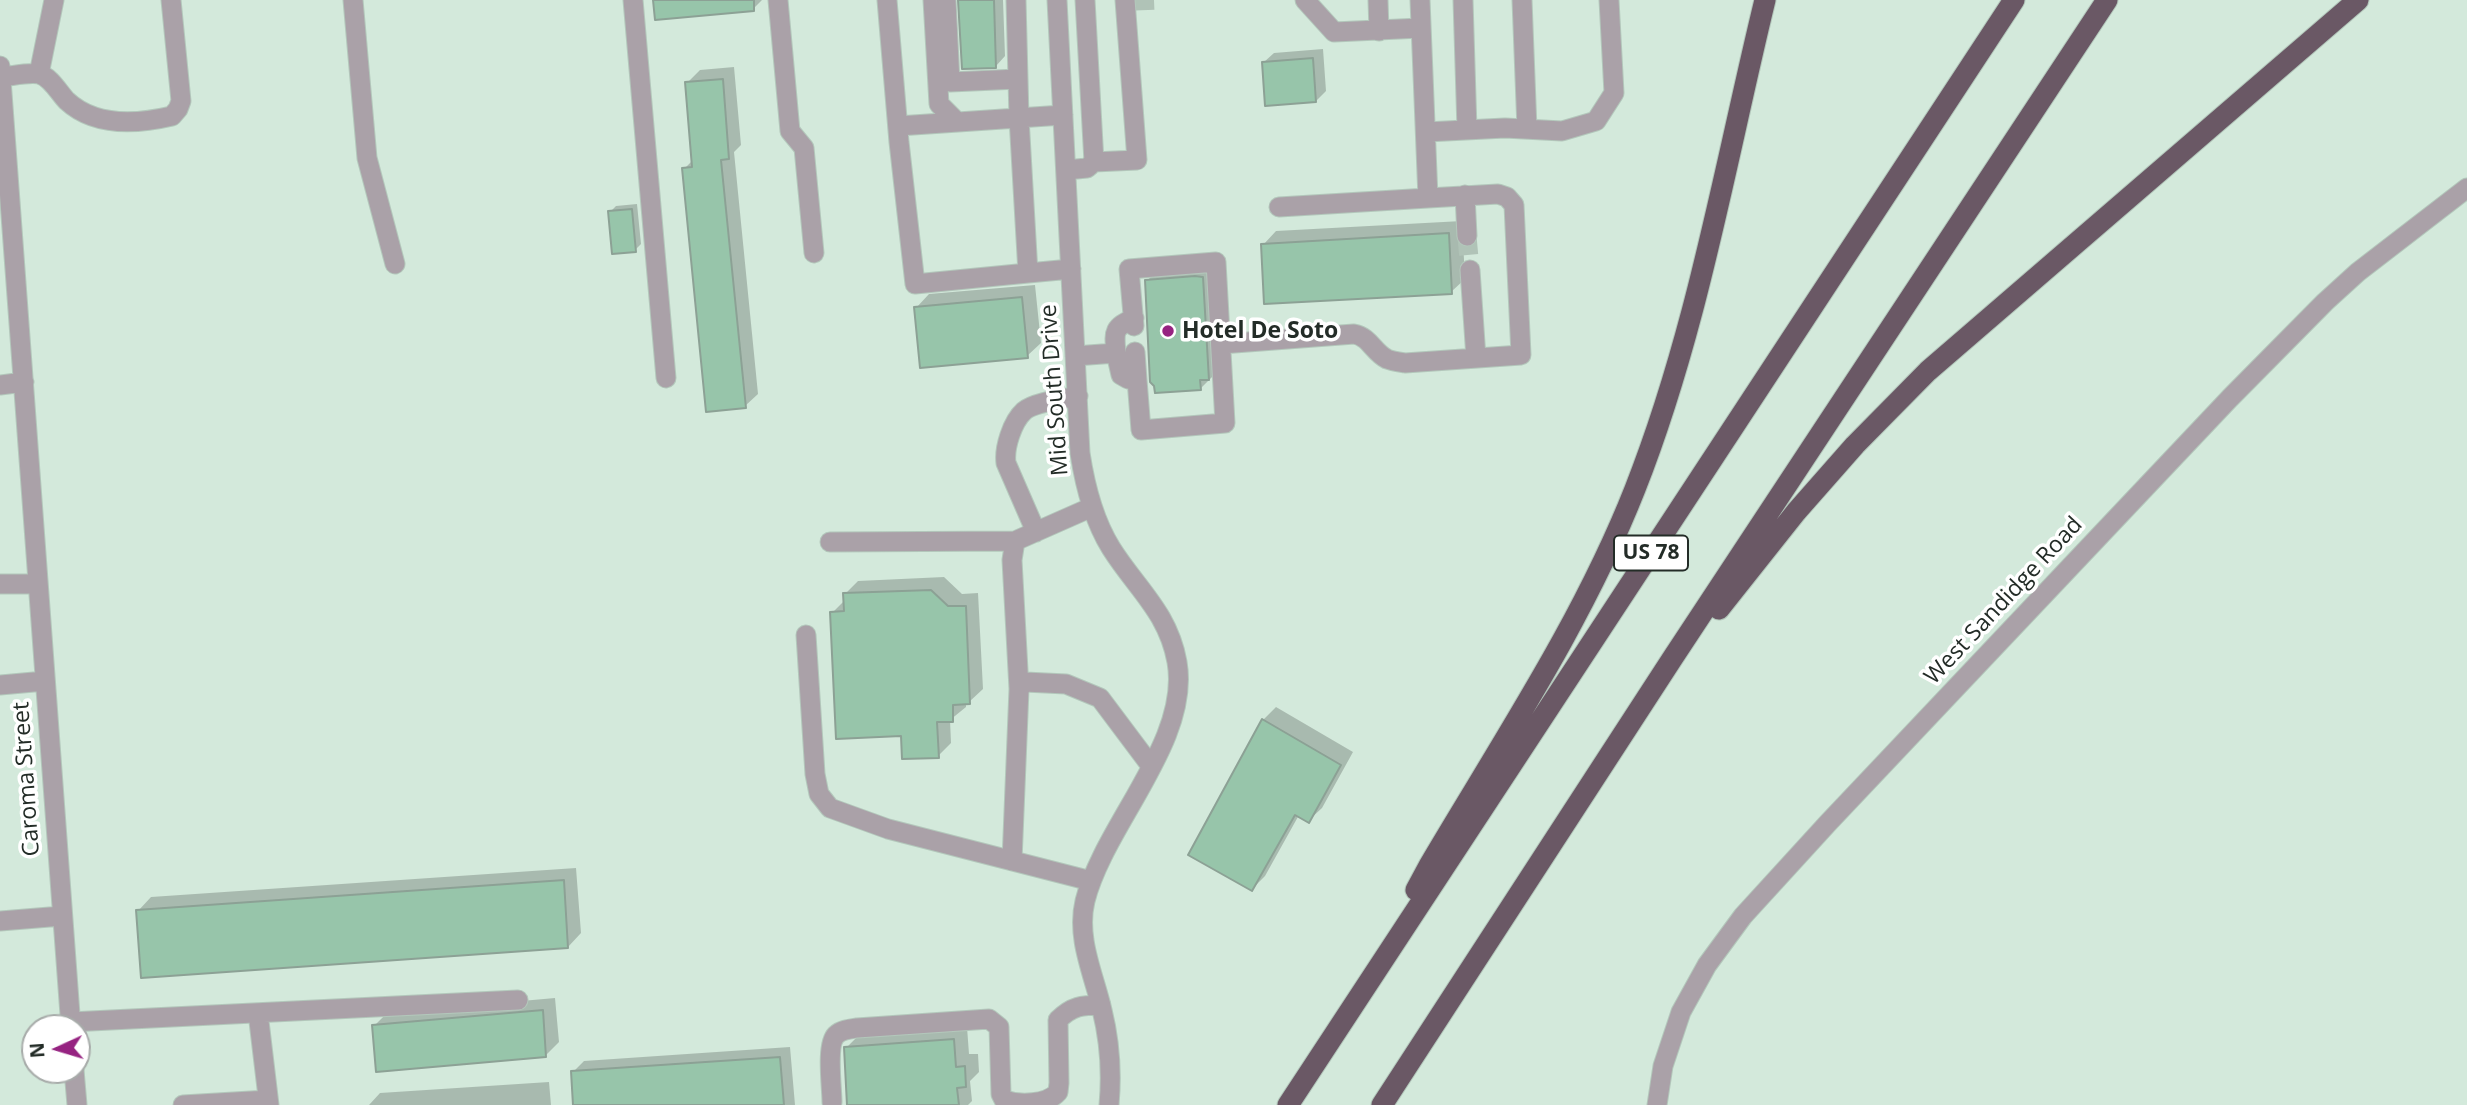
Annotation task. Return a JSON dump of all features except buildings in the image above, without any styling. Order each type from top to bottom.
[{"type":"highway","points":[[1751,0],[1753,49]]},
{"type":"highway","points":[[1371,980],[1430,864],[1564,637],[1608,552],[1634,493],[1673,385],[1689,328],[1765,0]]},
{"type":"highway","name":"US 78","points":[[1288,1105],[2014,0]]},
{"type":"highway","points":[[1382,1105],[1672,659],[2107,0]]},
{"type":"highway","points":[[1672,659],[1729,598],[1796,512],[1846,455],[1927,372],[2358,0]]},
{"type":"street","points":[[39,74],[54,0]]},
{"type":"street","points":[[1,77],[39,74],[48,79],[69,102],[94,118],[122,121],[172,116],[181,101],[171,0]]},
{"type":"street","points":[[353,0],[368,158],[395,264]]},
{"type":"street","points":[[633,0],[666,378]]},
{"type":"street","points":[[778,0],[790,131],[804,148],[814,253]]},
{"type":"street","points":[[887,0],[915,284],[1071,269]]},
{"type":"street","points":[[933,0],[939,104],[957,122]]},
{"type":"street","points":[[946,0],[950,82],[1018,79]]},
{"type":"street","points":[[1016,0],[1019,118],[1028,273]]},
{"type":"street","name":"Mid South Drive","points":[[1057,0],[1080,453],[1092,507],[1111,548],[1160,613],[1177,660],[1178,672],[1175,707],[1162,746],[1102,855],[1084,904],[1082,925],[1111,1062],[1109,1105]]},
{"type":"street","points":[[1085,0],[1094,162]]},
{"type":"street","points":[[1066,170],[1087,168],[1094,162],[1137,160],[1131,0]]},
{"type":"street","points":[[1305,0],[1334,32],[1421,28]]},
{"type":"street","points":[[1378,0],[1379,32]]},
{"type":"street","points":[[1420,0],[1429,198]]},
{"type":"street","points":[[1463,0],[1467,130]]},
{"type":"street","points":[[1522,0],[1527,129]]},
{"type":"street","points":[[1426,132],[1527,129],[1562,131],[1596,121],[1614,93],[1609,0]]},
{"type":"street","name":"Caroma Street","points":[[0,66],[7,238],[24,382],[70,1014]]},
{"type":"street","points":[[898,126],[1063,116]]},
{"type":"street","name":"West Sandidge Road","points":[[1657,1105],[1663,1066],[1681,1012],[1707,965],[1743,916],[2230,398],[2325,302],[2358,272],[2467,188]]},
{"type":"street","points":[[1221,344],[1354,334],[1366,338],[1379,354],[1389,360],[1405,363],[1521,355],[1514,205],[1507,197],[1498,194],[1465,195],[1279,207]]},
{"type":"street","points":[[1465,195],[1467,236]]},
{"type":"street","points":[[1216,262],[1225,423],[1141,430],[1138,380],[1121,375],[1118,368],[1126,353],[1115,330],[1122,324],[1134,322],[1129,269],[1216,262]]},
{"type":"street","points":[[1470,270],[1476,358]]},
{"type":"street","points":[[1075,356],[1126,353]]},
{"type":"street","points":[[0,385],[24,382]]},
{"type":"street","points":[[1036,531],[1006,463],[1004,451],[1010,434],[1024,411],[1048,402],[1078,396]]},
{"type":"street","points":[[830,542],[1015,541],[1092,507]]},
{"type":"street","points":[[1012,861],[1019,689],[1012,561],[1015,541]]},
{"type":"street","points":[[0,584],[38,584]]},
{"type":"street","points":[[806,635],[815,774],[819,794],[830,808],[888,829],[1091,881]]},
{"type":"street","points":[[0,685],[45,681]]},
{"type":"street","points":[[1019,689],[1025,682],[1066,684],[1100,698],[1151,766]]},
{"type":"street","points":[[0,921],[62,916]]},
{"type":"street","points":[[91,1024],[518,1000]]},
{"type":"street","points":[[832,1102],[831,1049],[838,1032],[857,1028],[989,1019],[999,1027],[1001,1094],[1004,1100],[1045,1102],[1058,1093],[1058,1020],[1069,1009],[1082,1005],[1101,1005]]},
{"type":"street","points":[[183,1105],[269,1102],[258,1013]]},
{"type":"street","points":[[75,1084],[77,1105]]},
{"type":"tunnel","points":[[1135,1],[1157,0]]},
{"type":"tunnel","points":[[1467,236],[1470,270]]},
{"type":"place","name":"Hotel De Soto","points":[[1168,331]]}]
